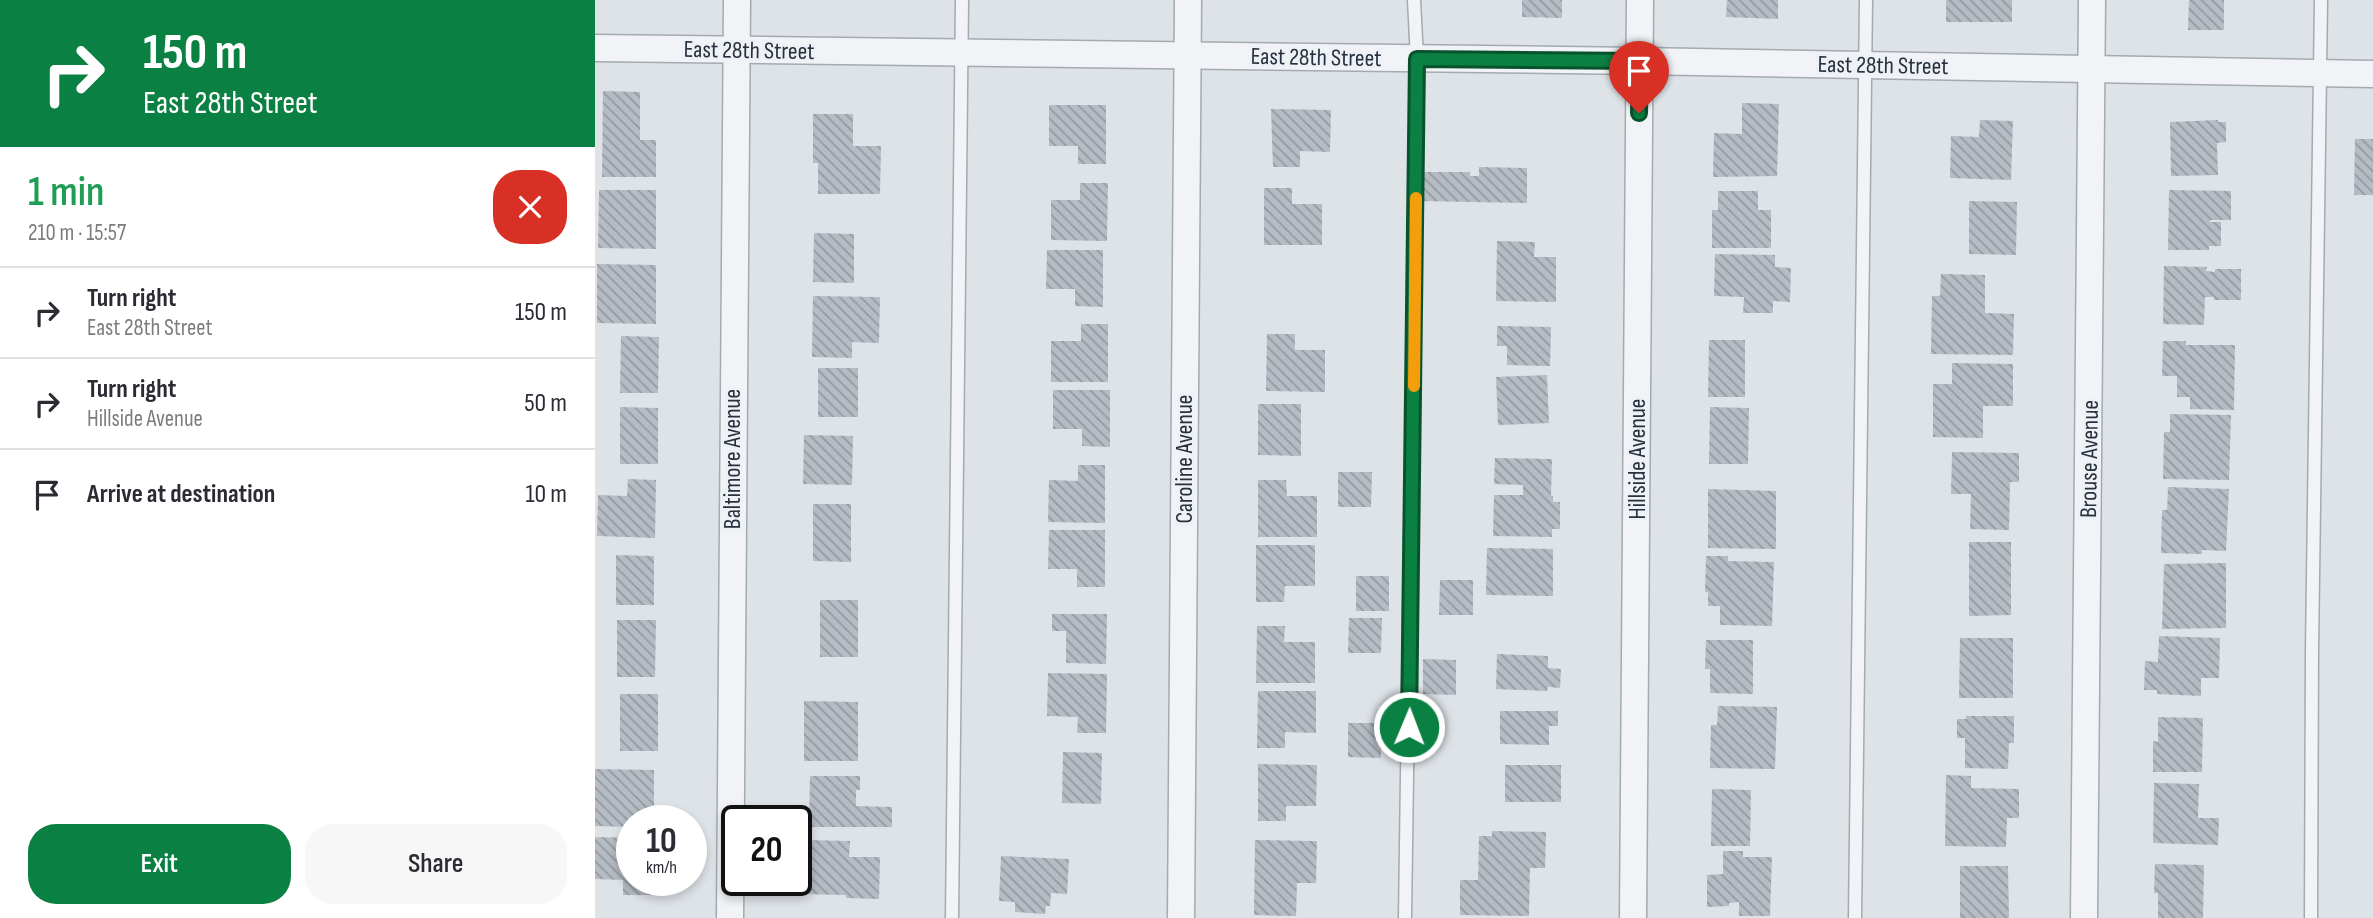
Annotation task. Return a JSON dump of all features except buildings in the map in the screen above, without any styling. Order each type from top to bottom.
[{"type":"street","name":"Baltimore Avenue","points":[[730,918],[737,0]]},
{"type":"street","name":"Caroline Avenue","points":[[1181,918],[1188,0]]},
{"type":"street","name":"Hillside Avenue","points":[[1633,918],[1640,0]]},
{"type":"street","name":"Brouse Avenue","points":[[2084,918],[2092,0]]},
{"type":"street","name":"East 28th Street","points":[[595,48],[1640,61],[2373,74]]},
{"type":"lane","points":[[953,918],[962,0]]},
{"type":"lane","points":[[1405,918],[1417,59],[1414,0]]},
{"type":"lane","points":[[1854,918],[1866,0]]},
{"type":"lane","points":[[2311,918],[2321,0]]},
{"type":"slow traffic","points":[[1414,386],[1416,198]]},
{"type":"route","points":[[1409,727],[1417,59],[1640,61],[1639,113]]}]
